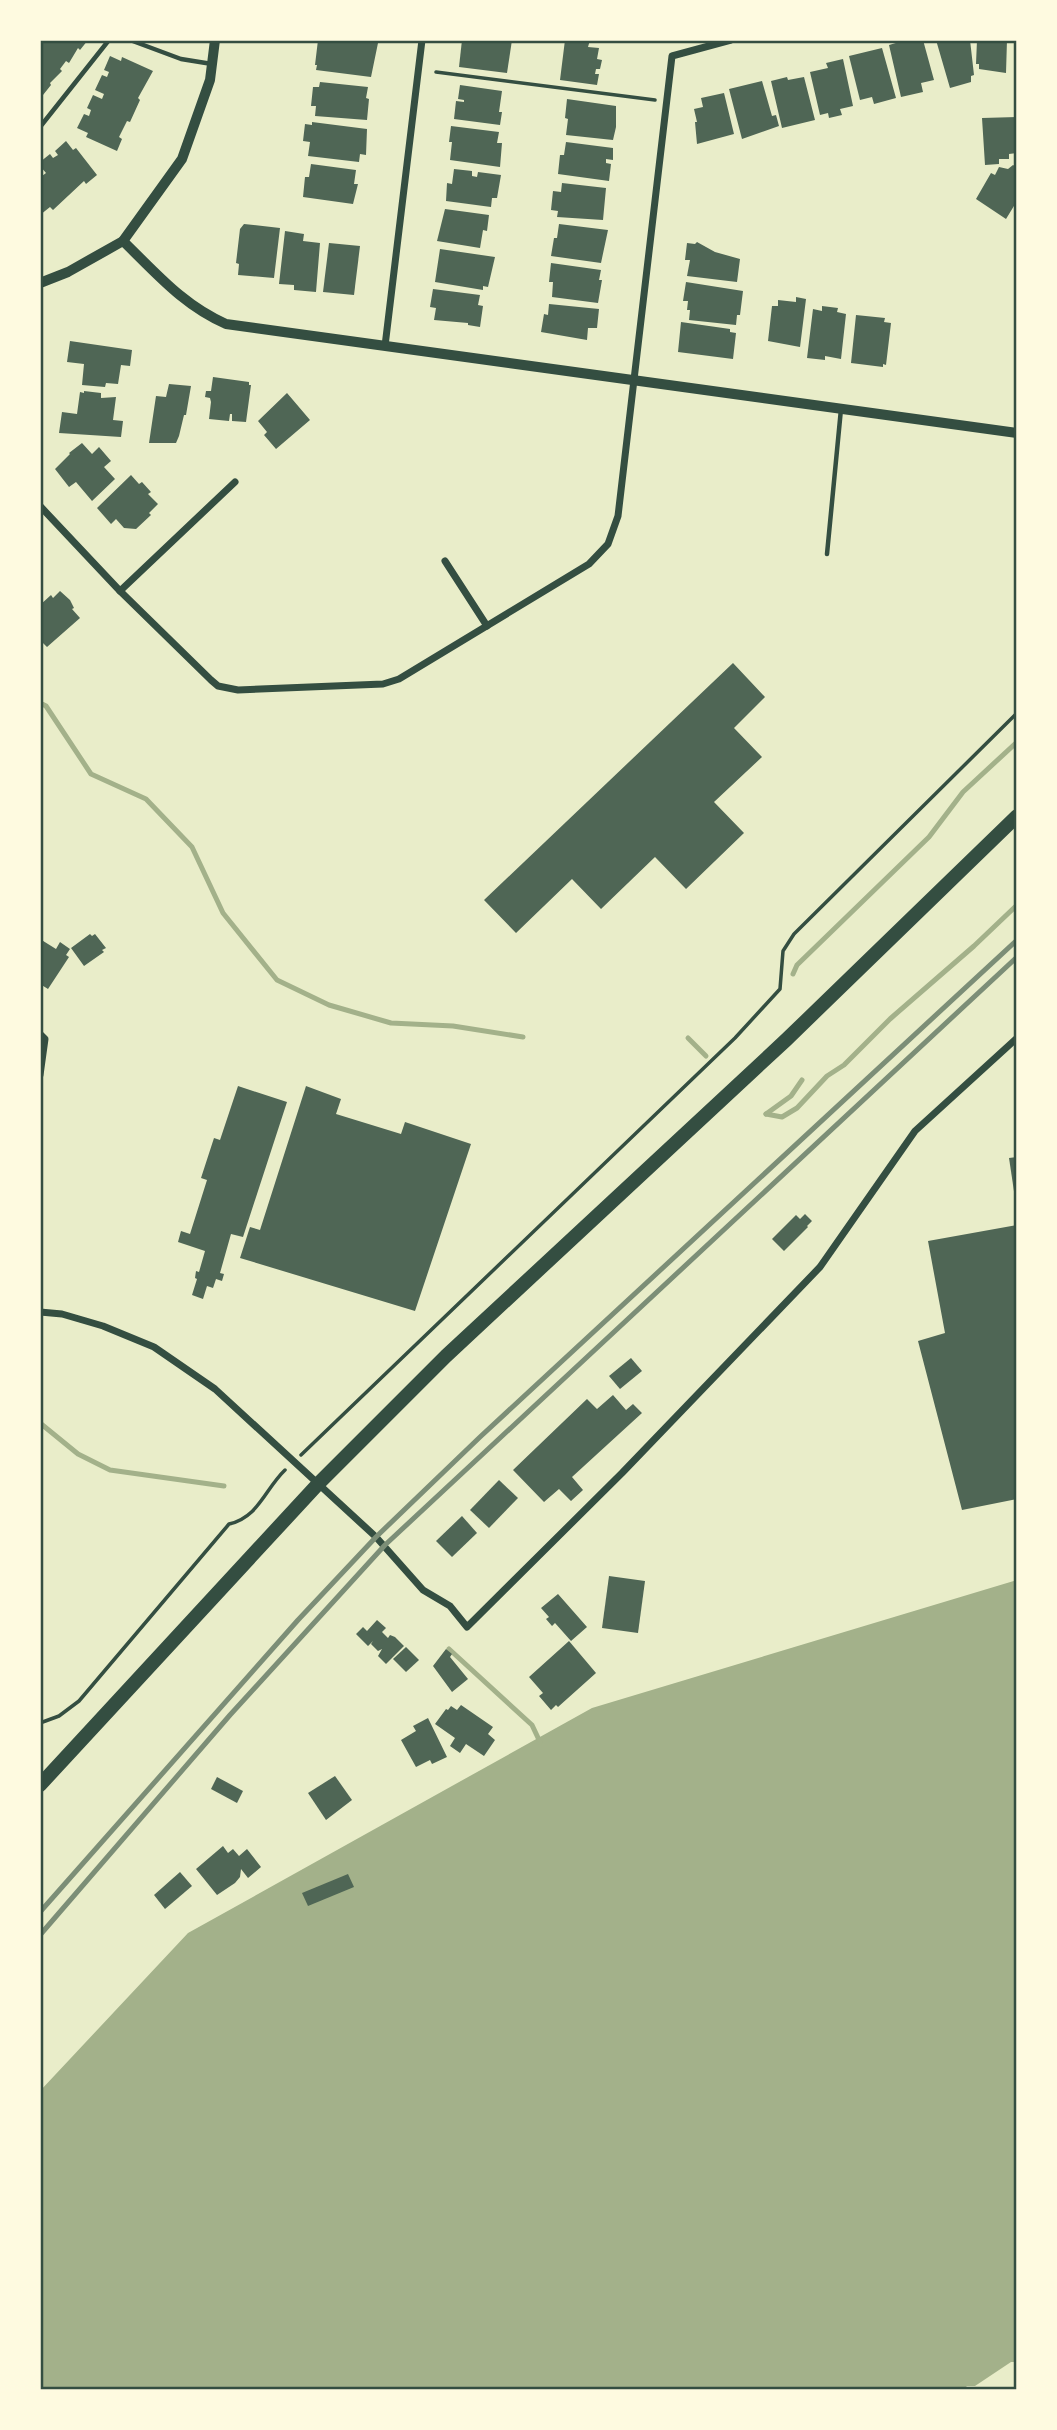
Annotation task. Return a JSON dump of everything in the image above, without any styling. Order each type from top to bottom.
[{"type":"main road","points":[[40,1785],[318,1484],[446,1356],[786,1040],[1017,816]]},
{"type":"street","points":[[40,284],[68,272],[123,241],[182,159],[210,80],[215,40]]},
{"type":"street","points":[[385,346],[422,40]]},
{"type":"street","points":[[40,506],[211,680],[218,685],[238,690],[383,684],[407,675],[589,564],[608,544],[618,516],[672,56],[731,40]]},
{"type":"street","points":[[123,241],[182,299],[204,314],[226,324],[1017,433]]},
{"type":"street","points":[[121,591],[235,482]]},
{"type":"street","points":[[445,561],[487,626]]},
{"type":"street","points":[[40,1034],[45,1039],[40,1075]]},
{"type":"street","points":[[40,1312],[62,1314],[103,1326],[154,1346],[215,1389],[384,1545],[423,1590],[450,1606],[467,1627],[622,1473],[820,1267],[915,1131],[1017,1038]]},
{"type":"lane","points":[[40,127],[109,40]]},
{"type":"lane","points":[[130,40],[181,59],[212,64]]},
{"type":"lane","points":[[827,554],[841,408]]},
{"type":"path","points":[[436,72],[656,100]]},
{"type":"path","points":[[312,1445],[735,1038],[780,989],[783,951],[794,934],[1017,713]]},
{"type":"path","points":[[40,1723],[59,1716],[79,1701],[229,1524],[239,1521],[256,1509],[272,1482]]},
{"type":"shaded area","points":[[1017,1580],[1017,2362],[1011,2362],[975,2386],[967,2386],[963,2390],[40,2390],[40,2091],[188,1933],[592,1708]]},
{"type":"building","points":[[40,40],[88,40],[80,50],[78,48],[69,63],[66,61],[60,69],[62,71],[43,95],[40,93]]},
{"type":"building","points":[[318,40],[378,43],[371,77],[316,70]]},
{"type":"building","points":[[462,40],[512,40],[507,73],[459,67]]},
{"type":"building","points":[[565,40],[590,40],[588,47],[599,48],[597,59],[602,60],[600,69],[596,69],[595,74],[599,74],[597,85],[560,80]]},
{"type":"building","points":[[906,40],[923,40],[934,80],[921,83],[923,92],[901,97],[889,45]]},
{"type":"building","points":[[936,40],[970,40],[974,75],[971,76],[971,82],[950,88]]},
{"type":"building","points":[[977,40],[1007,40],[1006,73],[979,69],[979,64],[976,64]]},
{"type":"building","points":[[882,48],[896,98],[874,104],[872,97],[860,100],[849,56]]},
{"type":"building","points":[[110,56],[121,61],[122,57],[153,71],[138,98],[140,100],[130,122],[127,121],[119,137],[122,139],[117,151],[86,137],[88,133],[77,128],[84,114],[89,116],[91,110],[87,108],[93,95],[102,99],[104,94],[95,90],[102,75],[107,77],[109,72],[104,70]]},
{"type":"building","points":[[843,59],[853,106],[840,109],[842,115],[829,118],[828,113],[820,115],[810,72],[828,68],[826,63]]},
{"type":"building","points":[[787,77],[788,80],[804,77],[815,120],[782,128],[771,81]]},
{"type":"building","points":[[762,81],[772,116],[776,115],[779,126],[742,139],[729,89]]},
{"type":"building","points":[[320,82],[368,87],[367,120],[315,116],[316,106],[311,106],[313,87],[319,87]]},
{"type":"building","points":[[460,85],[502,91],[500,125],[454,119],[456,101],[464,102],[458,99]]},
{"type":"building","points":[[724,93],[734,134],[697,144],[694,109],[703,107],[701,98]]},
{"type":"building","points":[[567,99],[616,106],[613,140],[566,135]]},
{"type":"building","points":[[1017,117],[1017,153],[1009,154],[1009,159],[999,159],[999,164],[985,165],[982,118]]},
{"type":"building","points":[[312,122],[367,129],[366,155],[360,154],[359,162],[308,156],[310,142],[303,141],[305,124],[312,125]]},
{"type":"building","points":[[451,126],[499,132],[497,143],[502,143],[500,167],[450,160]]},
{"type":"building","points":[[66,141],[73,150],[76,148],[97,175],[86,184],[84,181],[53,210],[50,207],[40,215],[40,174],[42,176],[46,173],[40,162],[50,154],[53,158],[58,155],[55,151]]},
{"type":"building","points":[[566,142],[613,148],[613,160],[606,159],[606,163],[611,164],[609,181],[558,174],[560,155],[564,155]]},
{"type":"building","points":[[311,164],[356,170],[354,184],[358,184],[353,204],[303,197],[305,177],[309,177]]},
{"type":"building","points":[[1013,165],[1017,167],[1017,201],[1006,219],[976,199],[991,173],[995,175],[999,167],[1008,169]]},
{"type":"building","points":[[454,169],[472,171],[472,176],[477,177],[478,172],[501,175],[497,198],[492,198],[491,207],[446,201],[447,183],[452,184]]},
{"type":"building","points":[[562,183],[606,188],[603,220],[557,217],[558,211],[551,210],[553,191],[561,192]]},
{"type":"building","points":[[445,209],[489,215],[487,231],[483,230],[480,248],[437,241]]},
{"type":"building","points":[[244,224],[280,228],[274,278],[238,275],[239,264],[236,263],[240,229]]},
{"type":"building","points":[[559,224],[608,230],[601,263],[551,256]]},
{"type":"building","points":[[285,231],[304,234],[303,241],[320,243],[316,292],[294,290],[294,285],[279,284]]},
{"type":"building","points":[[697,242],[715,252],[740,259],[737,282],[687,276],[690,260],[685,260],[687,243]]},
{"type":"building","points":[[329,243],[360,246],[354,295],[323,292]]},
{"type":"building","points":[[440,249],[495,257],[488,287],[483,286],[483,290],[435,282]]},
{"type":"building","points":[[551,263],[601,270],[598,303],[552,297],[553,282],[549,282]]},
{"type":"building","points":[[686,282],[743,291],[736,325],[689,320],[688,301],[683,301]]},
{"type":"building","points":[[433,289],[480,295],[478,305],[483,306],[480,327],[468,323],[434,320],[436,308],[430,307]]},
{"type":"building","points":[[796,297],[806,299],[800,347],[768,341],[772,306],[778,306],[778,300],[796,302]]},
{"type":"building","points":[[549,304],[599,309],[597,328],[588,328],[587,340],[541,332]]},
{"type":"building","points":[[822,306],[838,308],[837,312],[846,314],[841,359],[825,356],[825,360],[807,358],[813,309],[822,311]]},
{"type":"building","points":[[856,315],[885,318],[884,322],[891,323],[886,365],[883,364],[883,367],[851,363]]},
{"type":"building","points":[[681,322],[730,329],[730,332],[736,333],[733,359],[678,352]]},
{"type":"building","points":[[70,341],[132,350],[130,366],[121,365],[118,384],[106,383],[105,387],[82,385],[84,364],[67,362]]},
{"type":"building","points":[[213,377],[249,382],[251,385],[246,422],[232,421],[232,414],[229,421],[209,419],[211,402],[210,398],[205,397],[206,391],[211,391]]},
{"type":"building","points":[[169,384],[191,386],[179,436],[176,443],[149,443],[156,396],[166,397]]},
{"type":"building","points":[[80,392],[101,393],[101,398],[116,397],[113,420],[123,421],[121,437],[59,433],[62,412],[77,414]]},
{"type":"building","points":[[287,393],[310,420],[276,449],[264,435],[267,432],[258,421]]},
{"type":"building","points":[[82,443],[92,454],[99,447],[111,461],[104,467],[115,479],[92,501],[76,482],[69,487],[55,469]]},
{"type":"building","points":[[131,475],[139,484],[142,482],[151,492],[148,494],[158,504],[136,529],[124,528],[116,519],[111,524],[97,508]]},
{"type":"building","points":[[60,591],[70,600],[74,608],[72,609],[80,618],[47,647],[40,640],[40,605]]},
{"type":"building","points":[[733,663],[765,697],[734,728],[762,757],[714,802],[744,833],[686,889],[655,857],[601,909],[572,879],[516,933],[484,900]]},
{"type":"building","points":[[90,934],[95,934],[106,948],[84,966],[71,948]]},
{"type":"building","points":[[40,939],[56,949],[60,942],[70,949],[66,955],[69,957],[48,989],[40,984]]},
{"type":"building","points":[[238,1086],[287,1102],[243,1237],[231,1234],[220,1273],[224,1274],[222,1281],[216,1279],[213,1288],[207,1286],[203,1299],[192,1295],[197,1279],[196,1271],[199,1272],[205,1251],[178,1242],[181,1231],[190,1234],[207,1180],[201,1178],[214,1138],[220,1140]]},
{"type":"building","points":[[306,1086],[341,1099],[336,1114],[401,1134],[405,1122],[471,1144],[415,1311],[240,1258],[250,1227],[260,1230]]},
{"type":"building","points":[[1017,1157],[1017,1198],[1015,1198],[1009,1158]]},
{"type":"building","points":[[805,1214],[812,1221],[784,1251],[772,1239],[796,1215],[800,1219]]},
{"type":"building","points":[[1017,1225],[1017,1499],[962,1510],[918,1341],[945,1333],[928,1241]]},
{"type":"building","points":[[631,1358],[642,1371],[620,1389],[609,1376]]},
{"type":"building","points":[[613,1395],[626,1410],[633,1404],[642,1413],[572,1477],[583,1490],[571,1501],[559,1489],[544,1502],[513,1470],[587,1399],[597,1409]]},
{"type":"building","points":[[499,1480],[518,1498],[489,1528],[470,1510]]},
{"type":"building","points":[[462,1516],[477,1533],[452,1557],[436,1541]]},
{"type":"building","points":[[609,1576],[645,1581],[638,1633],[602,1628]]},
{"type":"building","points":[[558,1594],[587,1627],[571,1641],[555,1623],[552,1626],[546,1619],[549,1617],[541,1608]]},
{"type":"building","points":[[377,1620],[386,1628],[382,1632],[388,1638],[390,1635],[395,1637],[404,1646],[386,1664],[378,1656],[382,1649],[378,1651],[371,1644],[373,1641],[368,1646],[356,1634],[363,1627],[367,1631]]},
{"type":"building","points":[[569,1641],[596,1673],[558,1707],[556,1705],[551,1710],[539,1696],[543,1693],[529,1677]]},
{"type":"building","points":[[406,1647],[419,1660],[406,1672],[393,1659]]},
{"type":"building","points":[[446,1649],[468,1679],[452,1692],[433,1666]]},
{"type":"building","points":[[461,1705],[493,1727],[488,1734],[495,1740],[484,1756],[466,1744],[460,1753],[450,1746],[455,1738],[435,1724],[446,1709],[451,1706],[457,1710]]},
{"type":"building","points":[[428,1718],[447,1757],[432,1764],[430,1760],[416,1767],[401,1740],[416,1731],[413,1726]]},
{"type":"building","points":[[335,1776],[352,1800],[326,1820],[308,1793]]},
{"type":"building","points":[[217,1777],[243,1791],[237,1803],[211,1789]]},
{"type":"building","points":[[223,1846],[228,1853],[233,1849],[239,1856],[247,1849],[261,1867],[248,1878],[241,1869],[240,1877],[235,1883],[217,1895],[196,1869]]},
{"type":"building","points":[[180,1872],[192,1886],[165,1909],[154,1895]]},
{"type":"building","points":[[348,1874],[354,1887],[308,1906],[302,1893]]},
{"type":"waterway","points":[[40,703],[46,706],[91,774],[146,799],[192,847],[223,913],[277,980],[329,1005],[391,1023],[453,1026],[523,1037]]},
{"type":"waterway","points":[[793,974],[797,965],[929,837],[963,792],[1017,742]]},
{"type":"waterway","points":[[766,1114],[782,1117],[797,1108],[827,1076],[844,1065],[890,1019],[1017,905]]},
{"type":"waterway","points":[[688,1038],[706,1056]]},
{"type":"waterway","points":[[766,1114],[791,1096],[802,1080]]},
{"type":"waterway","points":[[40,1423],[78,1454],[110,1470],[224,1486]]},
{"type":"waterway","points":[[449,1649],[532,1725],[540,1742]]},
{"type":"railway","points":[[40,1912],[298,1620],[376,1537],[480,1437],[1017,940]]},
{"type":"railway","points":[[40,1935],[230,1715],[385,1545],[1017,957]]}]
